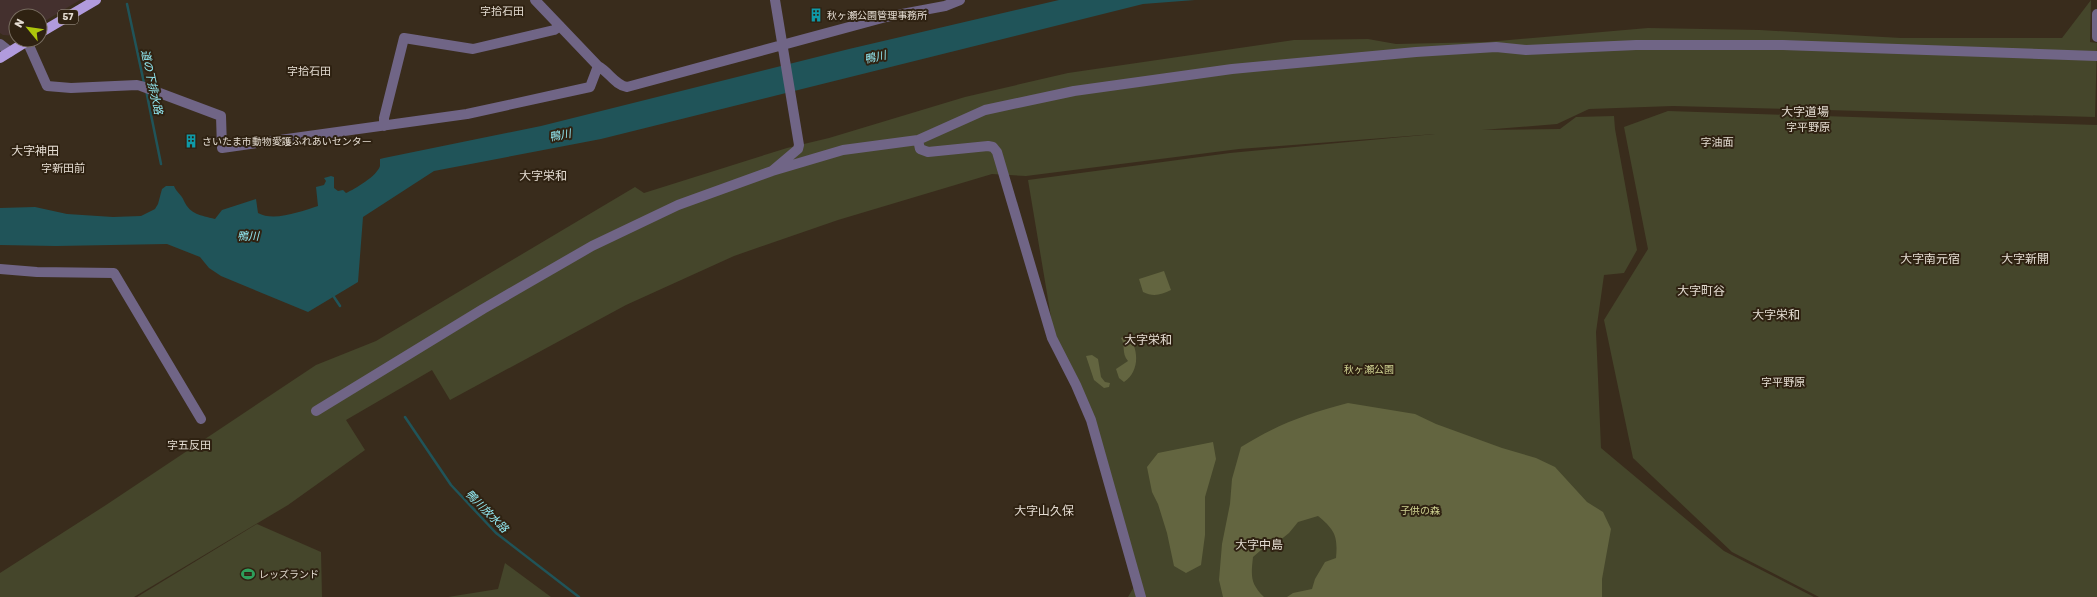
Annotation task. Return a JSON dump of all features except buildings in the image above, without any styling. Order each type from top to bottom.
[{"type":"main road","name":"57","points":[[48,28],[96,0]]},
{"type":"main road","points":[[0,58],[16,48]]},
{"type":"street","points":[[535,0],[598,66],[605,70],[622,86],[627,87],[782,47],[886,17],[946,6],[960,0]]},
{"type":"street","points":[[772,171],[798,149],[799,138],[775,0]]},
{"type":"street","points":[[2097,14],[2097,37]]},
{"type":"street","points":[[384,126],[384,118],[404,38],[473,49],[554,30],[560,26]]},
{"type":"street","points":[[0,44],[10,52]]},
{"type":"street","points":[[316,411],[483,309],[598,242],[678,205],[821,155],[843,150],[918,140],[985,110],[1067,92],[1232,69],[1416,52],[1496,47],[1526,50],[1636,45],[1783,45],[2097,56]]},
{"type":"street","points":[[31,48],[47,86],[71,88],[137,85],[221,116],[222,148],[488,110],[590,87],[598,66]]},
{"type":"street","points":[[918,140],[920,149],[928,152],[988,146],[993,147],[997,152],[1052,338],[1076,385],[1095,434],[1142,597]]},
{"type":"street","points":[[0,269],[37,272],[114,273],[201,419]]},
{"type":"shaded area","points":[[0,0],[80,0],[48,19],[48,8],[8,8],[8,35],[0,33]]},
{"type":"green space","name":"秋ヶ瀬公園","points":[[2091,0],[2090,42],[2097,43],[2095,117],[1673,106],[1589,109],[1557,124],[1482,130],[1560,129],[1576,117],[1614,116],[1615,129],[1637,250],[1624,273],[1604,275],[1596,332],[1601,448],[1724,551],[1814,597],[1128,597],[1138,580],[1107,469],[1054,335],[1028,180],[1230,153],[1435,134],[1239,149],[1026,176],[992,174],[838,220],[734,256],[626,305],[450,400],[432,370],[346,420],[365,450],[288,505],[134,597],[0,597],[0,573],[106,505],[316,365],[376,341],[635,187],[644,193],[787,148],[829,138],[965,97],[1068,73],[1294,40],[1368,39],[1396,44],[1487,42],[1648,28],[1760,30],[1901,38],[2062,38]]},
{"type":"green space","points":[[1668,111],[2097,125],[2097,597],[1819,597],[1732,552],[1633,458],[1604,320],[1648,249],[1624,127]]},
{"type":"green space","points":[[1164,271],[1171,290],[1157,295],[1143,292],[1139,279]]},
{"type":"green space","points":[[1128,335],[1132,341],[1136,353],[1136,360],[1133,372],[1124,382],[1119,378],[1116,369],[1128,361],[1121,338]]},
{"type":"green space","points":[[1092,355],[1098,359],[1101,377],[1105,382],[1110,383],[1109,387],[1104,388],[1094,380],[1086,356]]},
{"type":"green space","name":"子供の森","points":[[1348,403],[1415,414],[1436,424],[1502,448],[1536,458],[1555,467],[1587,502],[1603,512],[1611,529],[1602,579],[1602,597],[1287,597],[1293,593],[1312,589],[1315,579],[1325,562],[1336,558],[1336,539],[1334,534],[1328,525],[1318,516],[1298,522],[1289,533],[1274,545],[1268,544],[1253,557],[1252,579],[1256,588],[1264,597],[1223,597],[1219,580],[1222,544],[1230,504],[1232,479],[1241,447],[1267,432],[1293,420]]},
{"type":"green space","points":[[1213,442],[1216,459],[1205,497],[1205,535],[1201,565],[1186,573],[1174,566],[1167,533],[1158,504],[1152,492],[1147,467],[1158,453]]},
{"type":"green space","name":"レッズランド","points":[[257,524],[321,552],[322,597],[137,597]]},
{"type":"green space","points":[[505,563],[551,597],[448,597],[498,589]]},
{"type":"water","name":"鴨川","points":[[1059,0],[1195,0],[1143,4],[601,139],[434,171],[363,217],[358,282],[308,312],[221,276],[209,268],[200,257],[167,244],[56,246],[0,245],[0,208],[35,207],[67,214],[113,217],[141,216],[155,209],[162,189],[166,186],[174,186],[187,206],[193,212],[215,219],[222,210],[256,199],[258,213],[272,216],[288,215],[318,206],[316,187],[324,185],[326,181],[324,178],[331,176],[334,177],[334,188],[338,191],[343,190],[346,193],[375,174],[380,166],[380,159],[541,126],[849,49]]},
{"type":"waterway","name":"道の下排水路","points":[[127,4],[144,83]]},
{"type":"waterway","name":"道の下排水路","points":[[146,90],[161,164]]},
{"type":"waterway","name":"鴨川放水路","points":[[332,294],[340,306]]},
{"type":"waterway","name":"鴨川放水路","points":[[405,417],[451,485],[496,533],[579,597]]},
{"type":"place","name":"秋ヶ瀬公園管理事務所","points":[[816,15]]},
{"type":"place","name":"さいたま市動物愛護ふれあいセンター","points":[[191,141]]},
{"type":"place","name":"レッズランド","points":[[248,574]]},
{"type":"district","name":"字拾石田","points":[[502,11]]},
{"type":"district","name":"字拾石田","points":[[309,71]]},
{"type":"district","name":"大字道場","points":[[1805,112]]},
{"type":"district","name":"字平野原","points":[[1808,127]]},
{"type":"district","name":"字油面","points":[[1717,142]]},
{"type":"district","name":"大字神田","points":[[35,151]]},
{"type":"district","name":"字新田前","points":[[63,168]]},
{"type":"district","name":"大字栄和","points":[[543,176]]},
{"type":"district","name":"大字南元宿","points":[[1930,259]]},
{"type":"district","name":"大字新開","points":[[2025,259]]},
{"type":"district","name":"大字町谷","points":[[1701,291]]},
{"type":"district","name":"大字栄和","points":[[1776,315]]},
{"type":"district","name":"大字栄和","points":[[1148,340]]},
{"type":"district","name":"字平野原","points":[[1783,382]]},
{"type":"district","name":"字五反田","points":[[189,445]]},
{"type":"district","name":"大字山久保","points":[[1044,511]]},
{"type":"district","name":"大字中島","points":[[1259,545]]}]
